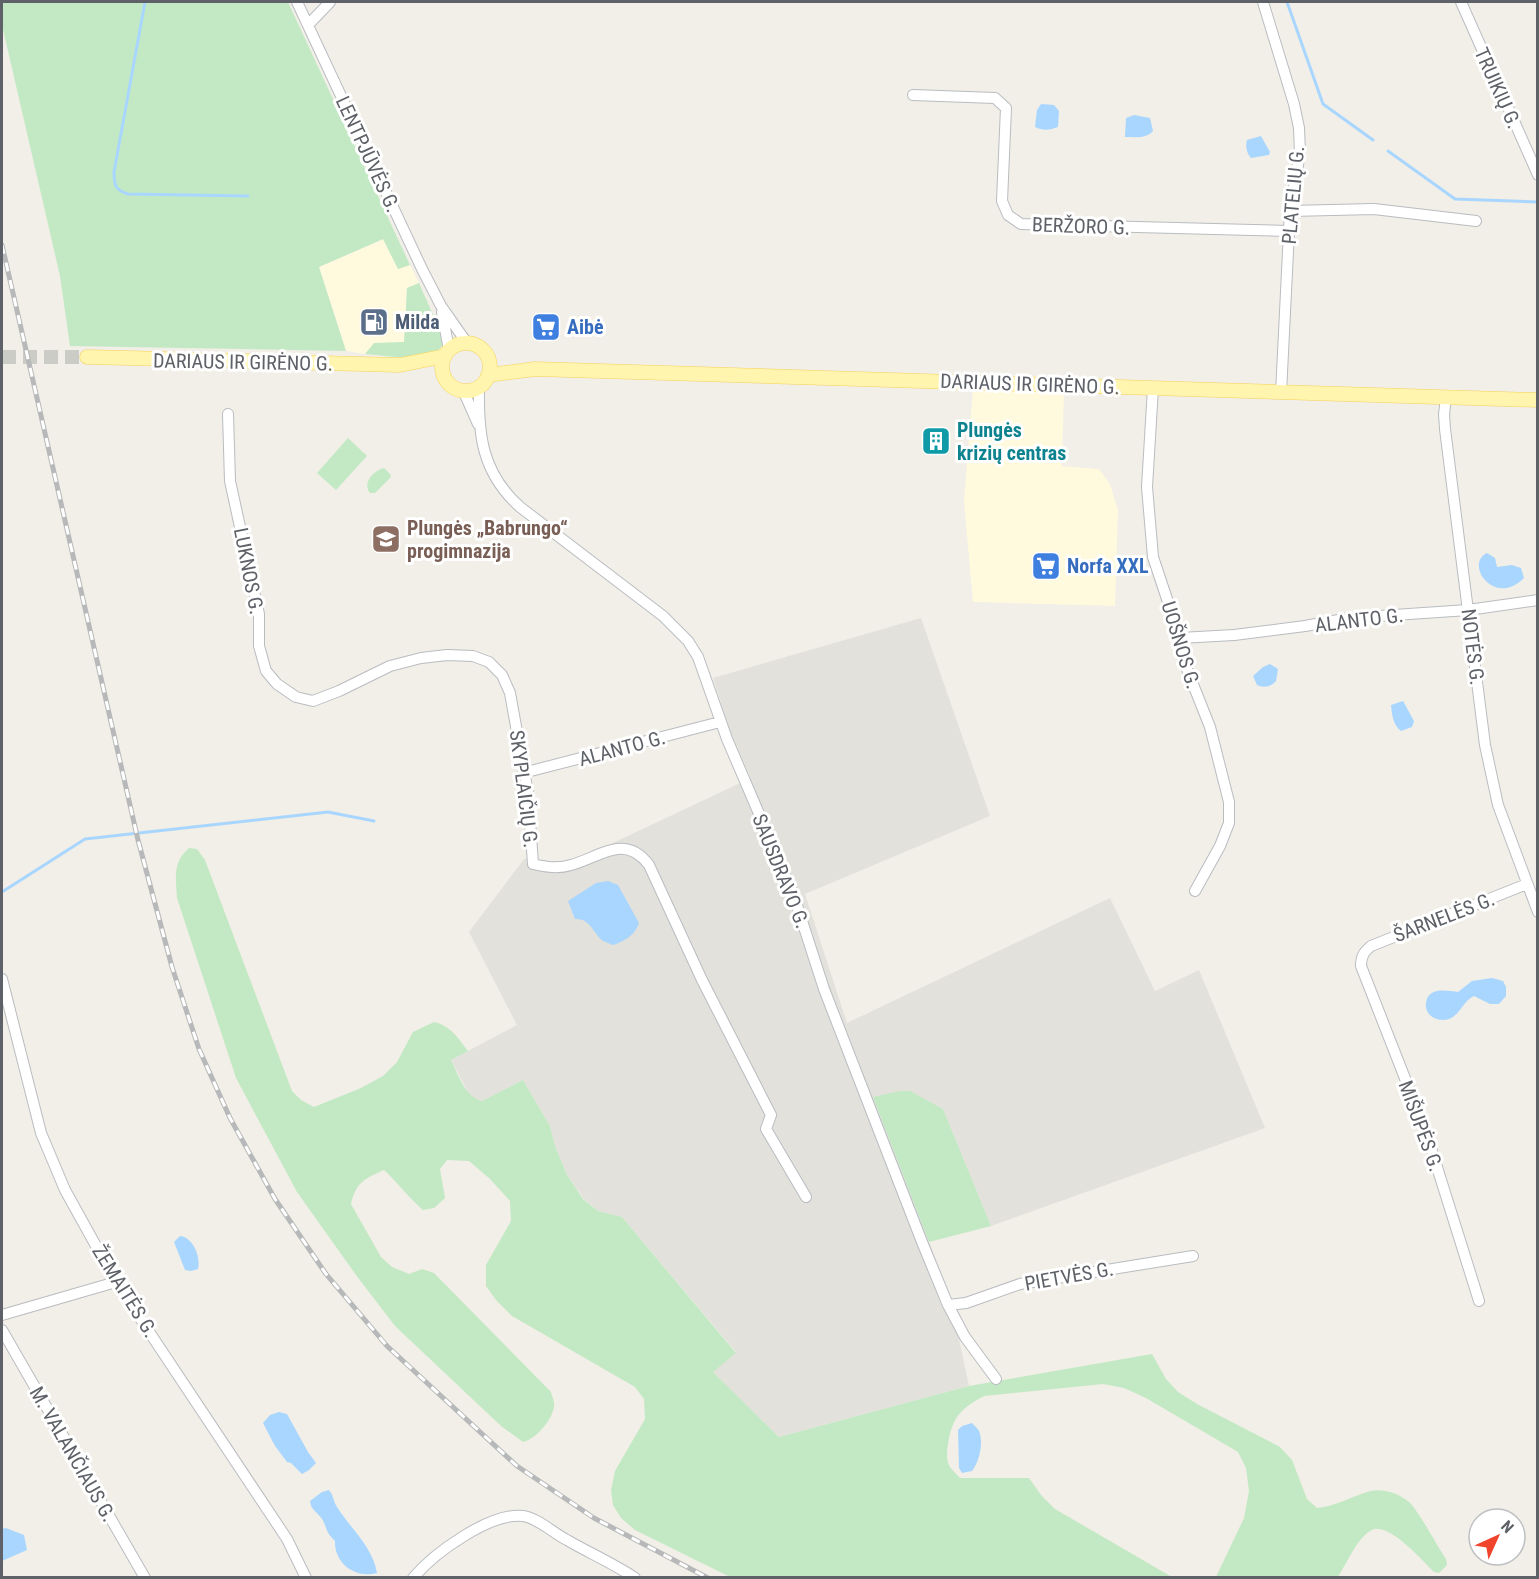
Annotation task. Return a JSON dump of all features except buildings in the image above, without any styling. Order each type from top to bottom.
[{"type":"main road","name":"DARIAUS IR GIRĖNO G.","points":[[400,365],[447,353],[457,344],[467,343],[480,347],[488,358],[532,369]]},
{"type":"main road","points":[[444,375],[442,364],[447,353]]},
{"type":"main road","name":"DARIAUS IR GIRĖNO G.","points":[[87,357],[400,365],[444,375],[451,385],[463,390]]},
{"type":"main road","points":[[463,390],[479,387],[488,375],[490,367],[488,358]]},
{"type":"main road","name":"DARIAUS IR GIRĖNO G.","points":[[488,375],[532,369],[1533,400]]},
{"type":"street","name":"LENTPJŪVĖS G.","points":[[297,2],[422,269],[441,306],[467,343]]},
{"type":"street","points":[[308,25],[330,2]]},
{"type":"street","name":"PLATELIŲ G.","points":[[1263,2],[1299,128],[1300,153],[1290,211],[1281,393]]},
{"type":"street","name":"TRUIKIŲ G.","points":[[1461,2],[1537,175]]},
{"type":"street","name":"BERŽORO G.","points":[[913,95],[995,98],[1006,108],[1002,201],[1008,215],[1021,224],[1289,231]]},
{"type":"street","points":[[1290,211],[1374,209],[1476,221]]},
{"type":"street","name":"LENTPJŪVĖS G.","points":[[441,306],[447,353]]},
{"type":"street","name":"SAUSDRAVO G.","points":[[479,387],[480,429],[483,445],[492,473],[510,497],[663,616],[688,641],[704,671],[720,722],[793,893],[824,989],[948,1305],[965,1337],[996,1379]]},
{"type":"street","name":"UOŠNOS G.","points":[[1153,388],[1147,487],[1153,557],[1180,638],[1181,654],[1210,727],[1229,802],[1229,823],[1220,846],[1195,891]]},
{"type":"street","name":"SAUSDRAVO G.","points":[[463,390],[480,429]]},
{"type":"street","name":"NOTĖS G.","points":[[1446,398],[1444,414],[1485,745],[1498,805],[1531,887],[1538,912]]},
{"type":"street","name":"LUKNOS G.","points":[[228,414],[230,481],[259,614],[259,646],[266,671],[278,684],[296,697],[313,700]]},
{"type":"street","name":"ALANTO G.","points":[[1180,638],[1293,628],[1350,618],[1468,610],[1538,600]]},
{"type":"street","name":"SKYPLAIČIŲ G.","points":[[313,700],[339,691],[390,666],[421,658],[447,655],[473,656],[489,662],[502,675],[510,693],[528,793],[533,864],[555,868],[570,866],[613,849],[624,848],[643,857],[702,980],[771,1115],[766,1129],[806,1197]]},
{"type":"street","name":"ALANTO G.","points":[[524,773],[720,722]]},
{"type":"street","name":"ŠARNELĖS G.","points":[[1363,953],[1378,942],[1531,887]]},
{"type":"street","name":"MIŠUPĖS G.","points":[[1363,953],[1361,966],[1426,1132],[1479,1301]]},
{"type":"street","name":"ŽEMAITĖS G.","points":[[2,979],[41,1133],[65,1190],[116,1282],[287,1539],[306,1578]]},
{"type":"street","name":"PIETVĖS G.","points":[[948,1305],[966,1303],[1020,1284],[1193,1256]]},
{"type":"street","points":[[2,1314],[116,1282]]},
{"type":"street","name":"M. VALANČIAUS G.","points":[[2,1330],[145,1578]]},
{"type":"street","points":[[414,1578],[424,1565],[447,1545],[509,1516],[524,1516],[607,1560],[635,1578]]},
{"type":"shaded area","points":[[384,239],[398,269],[410,265],[419,283],[407,288],[404,343],[374,344],[365,354],[346,351],[319,267]]},
{"type":"shaded area","points":[[973,388],[1064,393],[1062,466],[1099,469],[1110,484],[1118,510],[1115,606],[973,602],[964,502]]},
{"type":"shaded area","points":[[921,618],[990,816],[805,894],[847,1023],[1110,898],[1155,991],[1199,970],[1265,1128],[991,1226],[943,1109],[874,1097],[950,1297],[969,1386],[779,1437],[712,1371],[736,1352],[622,1217],[598,1211],[584,1199],[567,1175],[555,1146],[550,1126],[523,1080],[482,1101],[475,1100],[468,1092],[451,1060],[517,1025],[469,932],[524,859],[564,862],[583,857],[751,778],[731,734],[713,678]]},
{"type":"green space","points":[[2,2],[288,2],[410,265],[398,269],[383,239],[319,267],[346,351],[70,346],[60,276],[2,25]]},
{"type":"green space","points":[[419,283],[444,340],[440,348],[432,354],[410,358],[365,354],[374,343],[404,342],[407,288]]},
{"type":"green space","points":[[348,438],[367,456],[336,490],[317,473]]},
{"type":"green space","points":[[384,468],[391,475],[390,478],[375,493],[370,493],[368,481],[376,472]]},
{"type":"green space","points":[[189,848],[197,849],[205,860],[292,1091],[301,1100],[314,1107],[361,1088],[383,1076],[397,1062],[413,1032],[434,1022],[450,1030],[468,1051],[451,1060],[463,1084],[476,1099],[482,1101],[523,1080],[550,1126],[555,1146],[567,1175],[583,1199],[598,1211],[622,1217],[736,1353],[713,1372],[779,1437],[969,1386],[1152,1354],[1166,1379],[1178,1392],[1280,1447],[1292,1460],[1307,1499],[1317,1508],[1376,1490],[1392,1492],[1402,1497],[1414,1508],[1446,1559],[1447,1565],[1439,1573],[1434,1572],[1395,1536],[1377,1529],[1370,1531],[1360,1540],[1338,1577],[1216,1577],[1244,1518],[1249,1491],[1246,1468],[1238,1452],[1146,1398],[1124,1388],[1103,1384],[984,1396],[969,1405],[955,1421],[948,1444],[949,1465],[960,1478],[1029,1478],[1055,1509],[1172,1577],[730,1577],[635,1530],[621,1518],[613,1505],[611,1490],[615,1471],[645,1419],[644,1399],[635,1387],[512,1316],[486,1286],[486,1265],[511,1221],[510,1201],[490,1179],[469,1161],[447,1160],[440,1169],[445,1198],[434,1208],[423,1210],[384,1170],[358,1186],[351,1204],[381,1257],[392,1267],[409,1274],[422,1269],[434,1273],[551,1392],[554,1405],[550,1418],[538,1433],[523,1442],[501,1426],[395,1326],[297,1192],[236,1078],[177,898],[177,865]]},
{"type":"green space","points":[[910,1091],[943,1109],[991,1226],[929,1242],[873,1097]]},
{"type":"water","points":[[1041,104],[1054,105],[1059,111],[1058,127],[1046,130],[1035,127],[1037,110]]},
{"type":"water","points":[[1134,115],[1150,118],[1153,131],[1150,134],[1125,137],[1126,118]]},
{"type":"water","points":[[1261,136],[1270,152],[1269,155],[1251,158],[1247,150],[1247,140]]},
{"type":"water","points":[[1487,553],[1495,558],[1497,567],[1512,565],[1521,568],[1524,578],[1513,586],[1502,588],[1493,586],[1481,574],[1479,566],[1481,558]]},
{"type":"water","points":[[1270,664],[1278,669],[1276,681],[1272,685],[1257,685],[1253,676]]},
{"type":"water","points":[[1403,701],[1414,721],[1412,727],[1401,731],[1392,716],[1391,705]]},
{"type":"water","points":[[608,881],[618,885],[639,923],[629,937],[613,945],[603,941],[584,921],[575,919],[568,901],[596,883]]},
{"type":"water","points":[[1492,978],[1503,981],[1506,987],[1506,996],[1499,1004],[1490,1004],[1474,996],[1449,1019],[1437,1019],[1427,1012],[1426,1003],[1430,994],[1444,991],[1458,992],[1472,981]]},
{"type":"water","points":[[180,1236],[189,1240],[195,1248],[198,1269],[185,1270],[174,1242]]},
{"type":"water","points":[[279,1412],[287,1414],[316,1463],[302,1474],[287,1462],[275,1446],[263,1423],[270,1415]]},
{"type":"water","points":[[972,1423],[980,1436],[980,1452],[972,1471],[962,1473],[959,1468],[958,1430]]},
{"type":"water","points":[[329,1490],[337,1507],[366,1546],[377,1573],[361,1574],[347,1568],[338,1556],[335,1541],[310,1501]]},
{"type":"water","points":[[6,1528],[24,1535],[27,1550],[2,1561],[2,1529]]},
{"type":"waterway","points":[[145,2],[114,172],[116,186],[120,191],[128,194],[248,196]]},
{"type":"waterway","points":[[1287,2],[1323,104],[1373,140]]},
{"type":"waterway","points":[[1388,151],[1455,199],[1538,202]]},
{"type":"waterway","points":[[2,892],[85,839],[328,812],[374,821]]},
{"type":"tunnel","points":[[2,357],[87,357]]},
{"type":"railway","points":[[2,245],[138,840],[172,967],[199,1049],[230,1118],[275,1199],[326,1274],[387,1346],[517,1466],[594,1518],[708,1578]]},
{"type":"place","name":"Milda","points":[[374,322]]},
{"type":"place","name":"Aibė","points":[[546,327]]},
{"type":"place","name":"Plungės krizių centras","points":[[936,441]]},
{"type":"place","name":"Plungės „Babrungo“ progimnazija","points":[[386,539]]},
{"type":"place","name":"Norfa XXL","points":[[1046,566]]}]
